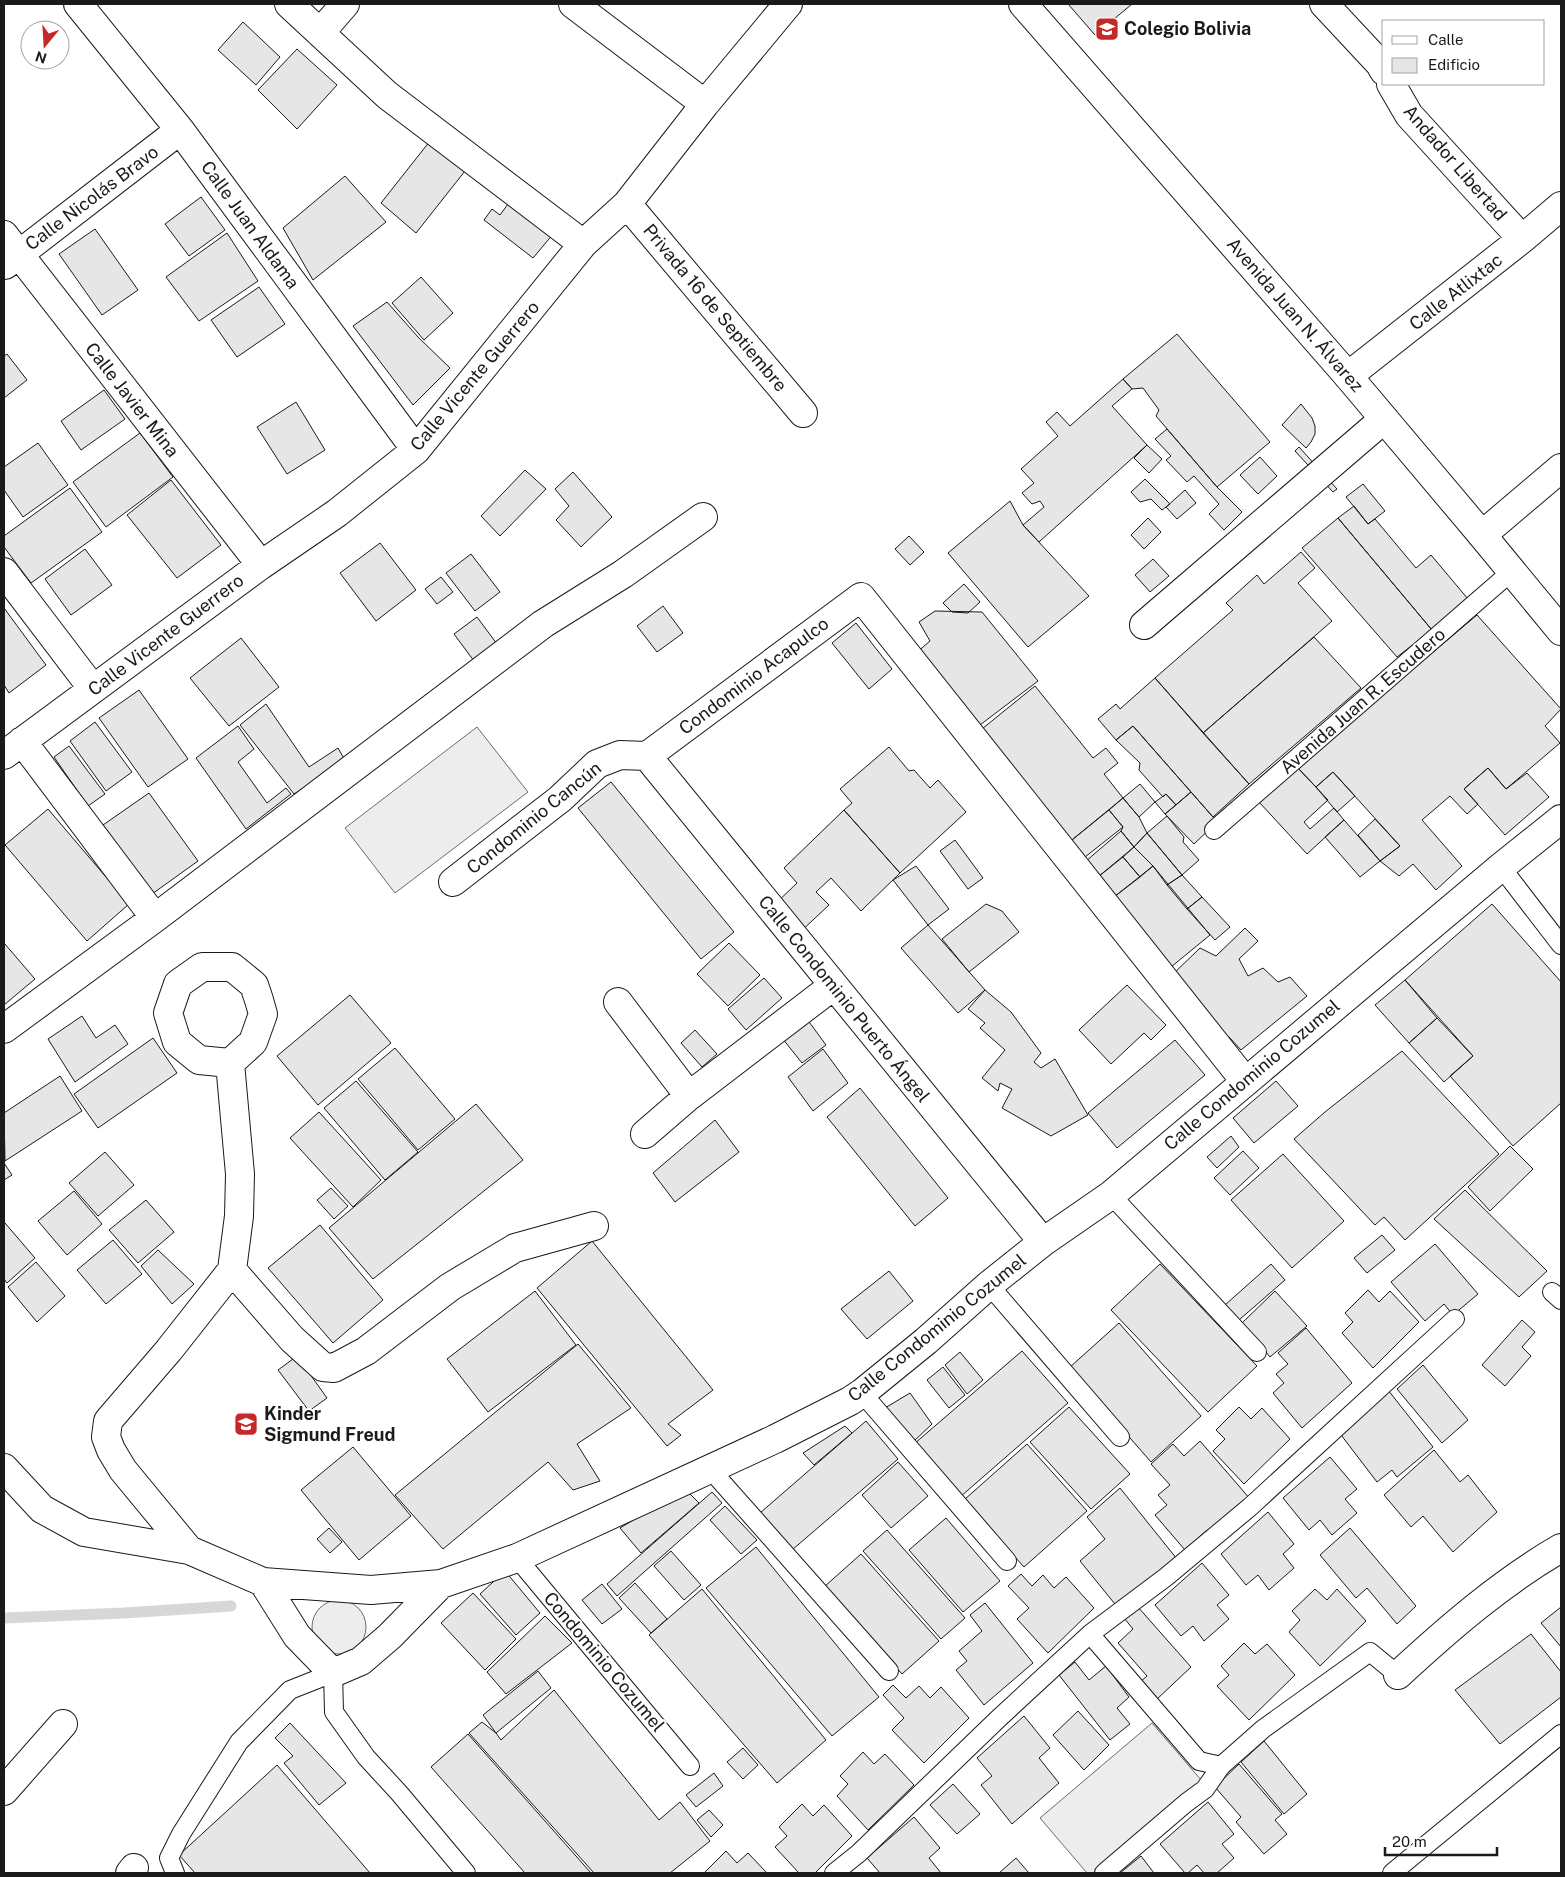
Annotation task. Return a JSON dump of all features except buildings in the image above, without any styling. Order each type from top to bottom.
[{"type":"street","name":"Calle Juan Aldama","points":[[78,4],[180,130],[416,450]]},
{"type":"street","points":[[289,4],[387,95],[583,244]]},
{"type":"street","points":[[320,33],[345,4]]},
{"type":"street","points":[[573,4],[705,104]]},
{"type":"street","name":"Calle Vicente Guerrero","points":[[13,748],[260,565],[337,513],[416,450],[583,244],[627,204],[705,104],[788,4]]},
{"type":"street","name":"Avenida Juan N. Álvarez","points":[[1023,4],[1348,376],[1561,631]]},
{"type":"street","points":[[1324,4],[1382,68]]},
{"type":"street","name":"Andador Libertad","points":[[1392,85],[1409,115],[1522,239]]},
{"type":"street","name":"Calle Nicolás Bravo","points":[[9,252],[180,130]]},
{"type":"street","name":"Privada 16 de Septiembre","points":[[627,204],[803,413]]},
{"type":"street","name":"Calle Atlixtac","points":[[1348,376],[1561,206]]},
{"type":"street","name":"Calle Javier Mina","points":[[9,252],[260,565]]},
{"type":"street","points":[[1144,625],[1384,419]]},
{"type":"street","points":[[1482,535],[1561,468]]},
{"type":"street","points":[[4,1030],[543,624],[623,574],[703,516]]},
{"type":"street","points":[[4,572],[93,689]]},
{"type":"street","name":"Condominio Acapulco","points":[[647,756],[861,597],[1245,1080]]},
{"type":"street","points":[[13,748],[154,918]]},
{"type":"street","name":"Condominio Cancún","points":[[453,882],[560,799],[597,764],[620,755],[647,756]]},
{"type":"street","name":"Calle Condominio Puerto Ángel","points":[[647,756],[1043,1242]]},
{"type":"street","name":"Calle Condominio Cozumel","points":[[4,1468],[42,1508],[84,1532],[189,1550],[263,1582],[371,1590],[441,1584],[517,1558],[775,1439],[862,1393],[1043,1242],[1111,1195],[1245,1080],[1561,819]]},
{"type":"street","points":[[644,1134],[689,1096],[833,986]]},
{"type":"street","points":[[618,1002],[689,1096]]},
{"type":"street","points":[[189,1550],[123,1470],[111,1450],[106,1437],[108,1421],[169,1350],[232,1270],[239,1216],[240,1174],[230,1063]]},
{"type":"street","points":[[232,1270],[292,1339],[324,1367],[334,1368],[347,1363],[366,1351],[450,1287],[515,1248],[594,1226]]},
{"type":"street","points":[[1398,1675],[1494,1594],[1532,1565],[1561,1548]]},
{"type":"street","points":[[263,1582],[297,1636],[333,1672],[361,1661],[390,1636],[441,1584]]},
{"type":"street","points":[[4,1791],[63,1724]]},
{"type":"lane","name":"Avenida Juan R. Escudero","points":[[1214,830],[1512,572]]},
{"type":"lane","points":[[1501,867],[1561,945]]},
{"type":"lane","points":[[1111,1195],[1257,1352]]},
{"type":"lane","points":[[989,1286],[1120,1437]]},
{"type":"lane","points":[[834,1873],[859,1853],[1090,1634],[1166,1578],[1250,1507],[1455,1318]]},
{"type":"lane","points":[[862,1393],[1007,1561]]},
{"type":"lane","points":[[710,1469],[890,1670]]},
{"type":"lane","name":"Condominio Cozumel","points":[[517,1558],[690,1766]]},
{"type":"lane","points":[[1090,1634],[1199,1761],[1221,1766]]},
{"type":"lane","points":[[1104,1873],[1186,1803],[1205,1790],[1221,1766],[1263,1729],[1370,1652],[1398,1675]]},
{"type":"lane","points":[[175,1873],[169,1858],[239,1742],[290,1690],[333,1672],[334,1712],[366,1756],[466,1873]]},
{"type":"lane","points":[[1392,1873],[1561,1734]]},
{"type":"shaded area","points":[[477,727],[528,792],[395,893],[345,828]]},
{"type":"shaded area","points":[[334,1600],[344,1600],[354,1604],[362,1612],[366,1627],[362,1642],[354,1650],[344,1654],[334,1654],[324,1650],[316,1642],[312,1632],[312,1622],[316,1612],[324,1604]]},
{"type":"shaded area","points":[[1152,1723],[1202,1781],[1094,1873],[1087,1873],[1040,1818]]},
{"type":"waterway","points":[[4,1618],[231,1606]]},
{"type":"place","name":"Colegio Bolivia","points":[[1107,29]]},
{"type":"place","name":"Kinder Sigmund Freud","points":[[246,1424]]}]
